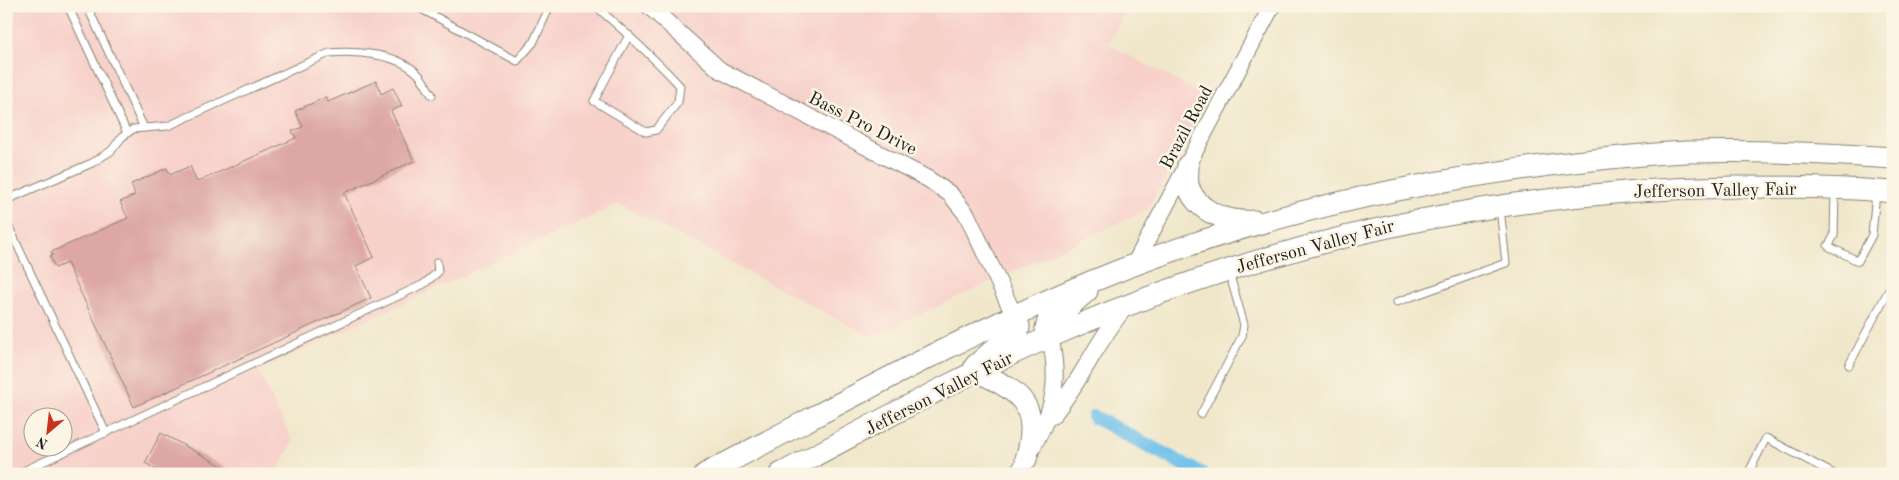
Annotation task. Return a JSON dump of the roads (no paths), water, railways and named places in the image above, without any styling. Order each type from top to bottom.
[{"type":"main road","points":[[705,474],[1014,315],[1168,252],[1356,198],[1437,182],[1598,159],[1685,152],[1787,152],[1893,158]]},
{"type":"main road","points":[[1188,165],[1188,184],[1194,197],[1217,216],[1232,221],[1247,222],[1278,219]]},
{"type":"main road","name":"Jefferson Valley Fair","points":[[780,474],[956,383],[1050,337],[1126,306],[1228,269],[1325,241],[1500,205],[1599,193],[1674,188],[1779,187],[1885,191]]},
{"type":"main road","points":[[1050,337],[1046,328],[1050,318],[1064,310],[1107,276]]},
{"type":"main road","points":[[956,383],[999,345],[1018,333],[1019,326],[1014,315]]},
{"type":"main road","points":[[978,372],[1010,388],[1026,407],[1032,429],[1022,466]]},
{"type":"street","name":"Bass Pro Drive","points":[[649,6],[720,70],[928,179],[950,194],[967,215],[1014,315]]},
{"type":"street","name":"Brazil Road","points":[[1134,265],[1272,6]]},
{"type":"street","points":[[1022,466],[1044,425],[1074,386],[1103,336],[1126,306]]},
{"type":"street","points":[[1044,425],[1055,390],[1056,374],[1050,337]]},
{"type":"lane","points":[[68,6],[127,133]]},
{"type":"lane","points":[[87,6],[144,128]]},
{"type":"lane","points":[[416,6],[517,61],[533,43],[550,6]]},
{"type":"lane","points":[[598,7],[629,36],[680,86],[678,102],[656,130],[646,132],[594,101],[629,36]]},
{"type":"lane","points":[[6,200],[92,163],[110,151],[132,129],[168,126],[329,54],[358,53],[404,64],[418,74],[432,95]]},
{"type":"lane","points":[[1835,189],[1834,236],[1828,246],[1858,262],[1872,235],[1885,191]]},
{"type":"lane","points":[[1397,302],[1506,263],[1500,205]]},
{"type":"lane","points":[[6,221],[106,433]]},
{"type":"lane","points":[[17,474],[424,284],[438,272],[437,262]]},
{"type":"lane","points":[[1202,414],[1242,336],[1244,325],[1228,269]]},
{"type":"lane","points":[[1849,365],[1893,282]]},
{"type":"lane","points":[[1748,474],[1766,438],[1834,474]]},
{"type":"lane","points":[[1888,474],[1893,466]]},
{"type":"waterway","points":[[1094,417],[1202,474]]}]
